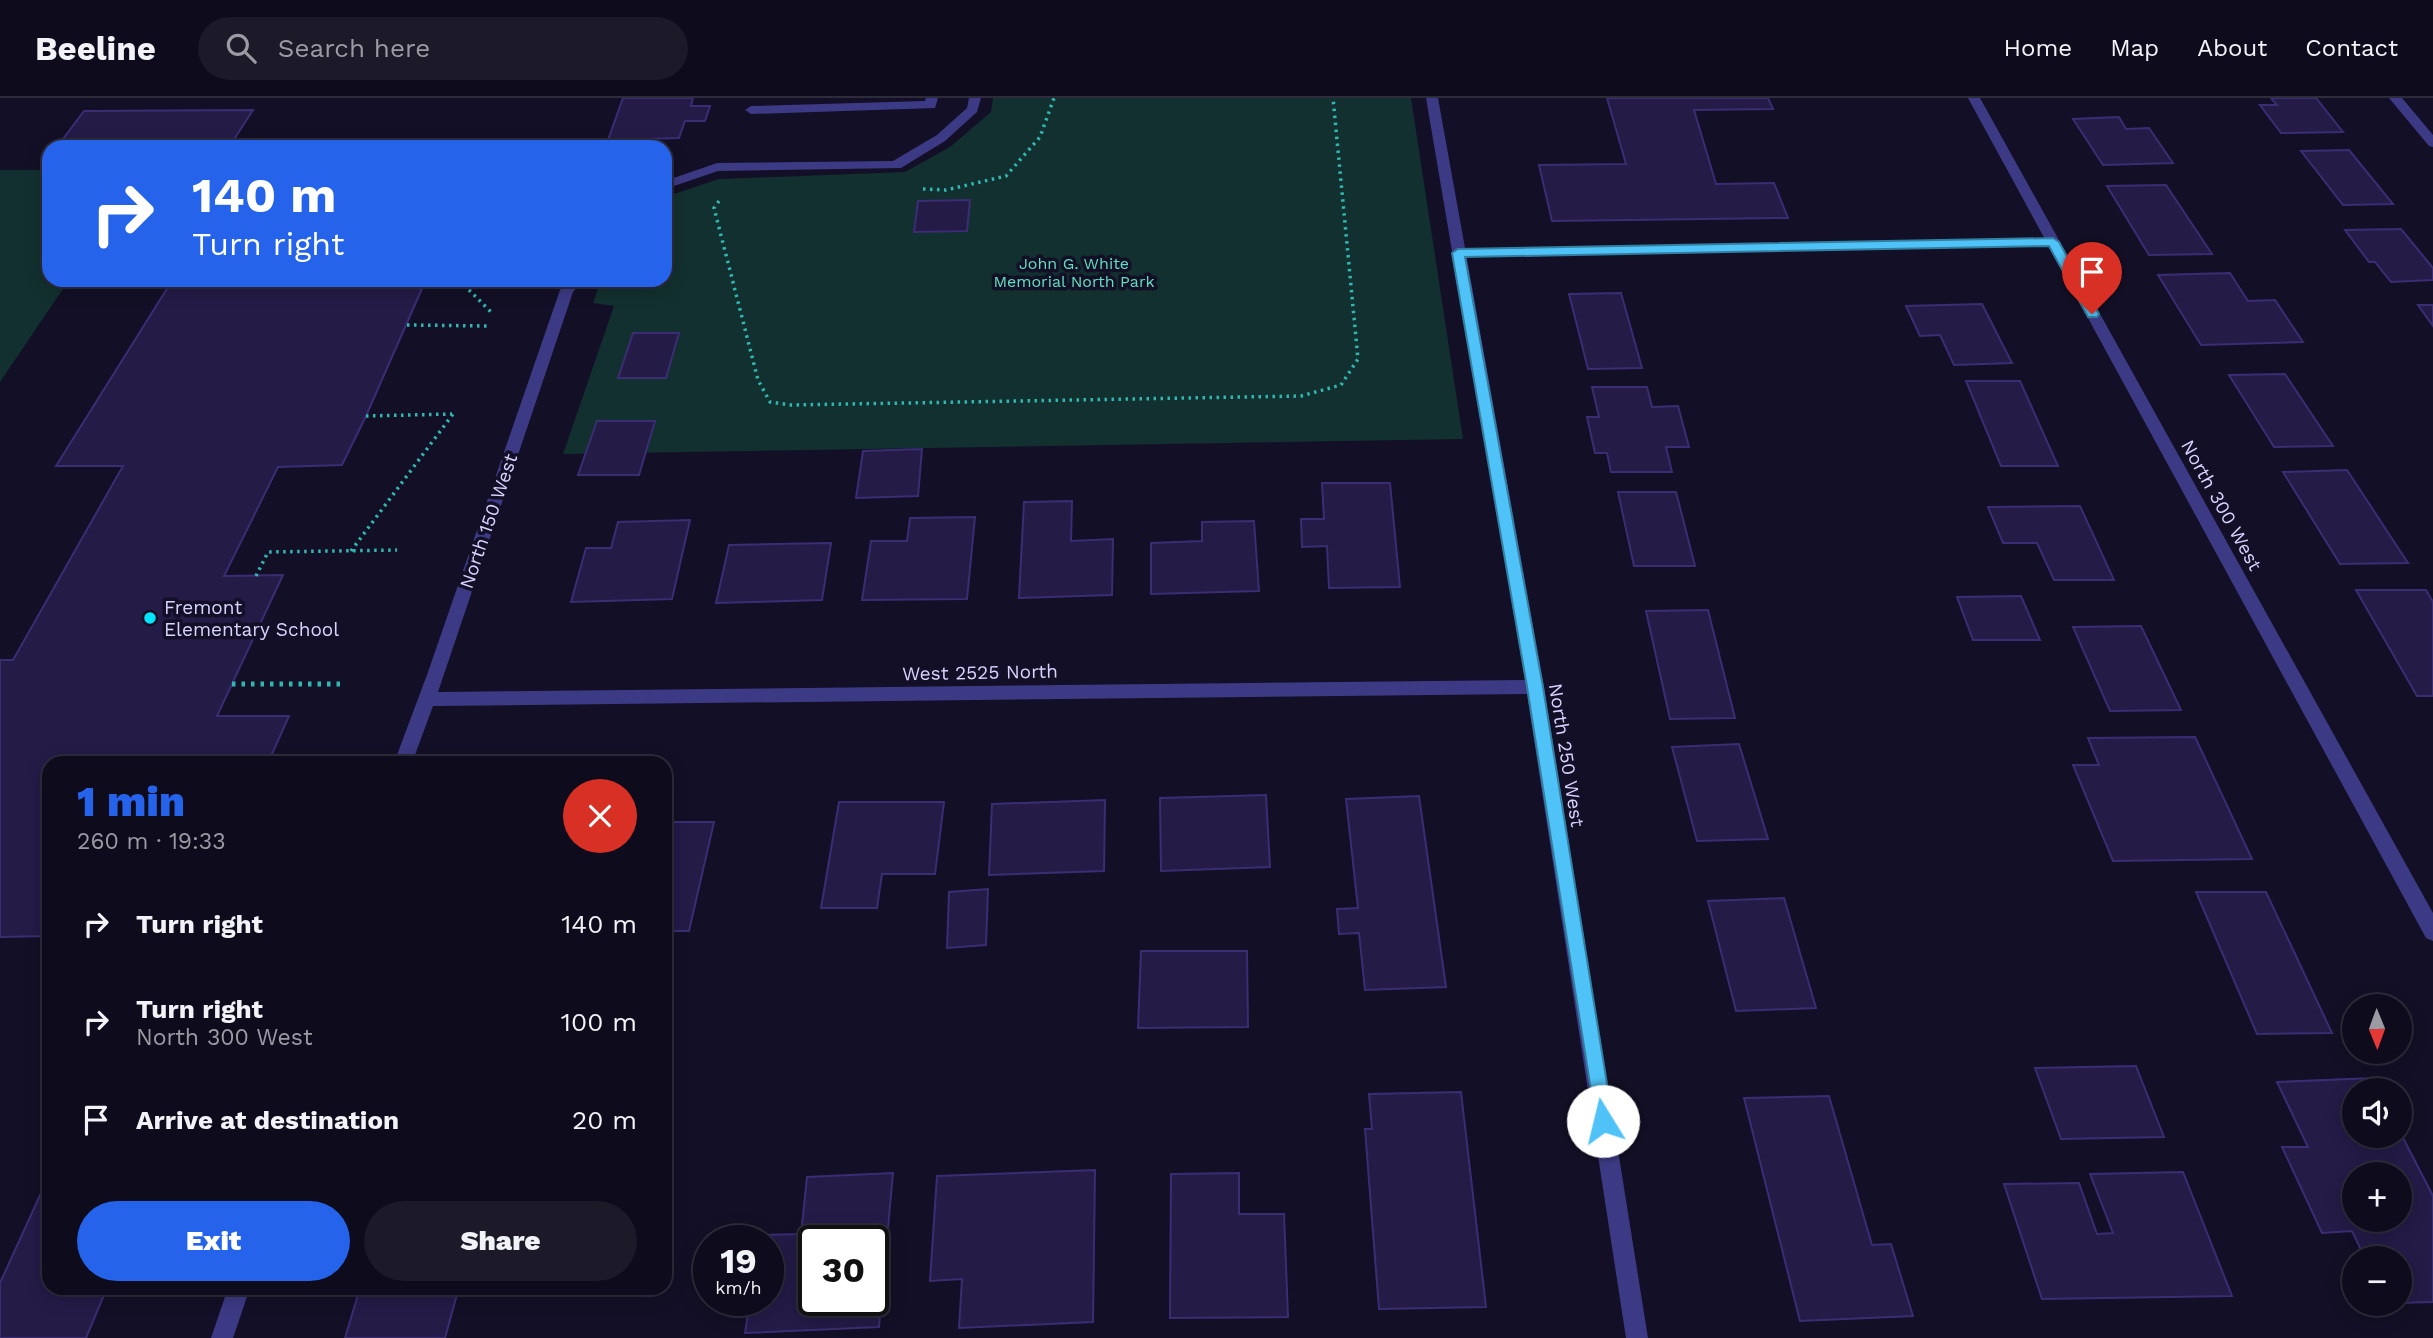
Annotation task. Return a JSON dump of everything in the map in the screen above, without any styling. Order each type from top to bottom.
[{"type":"street","points":[[751,110],[931,105],[932,98]]},
{"type":"street","points":[[672,183],[717,167],[896,165],[942,138],[973,109],[975,98]]},
{"type":"street","name":"North 250 West","points":[[1432,98],[1535,687],[1637,1338]]},
{"type":"street","name":"North 300 West","points":[[1974,98],[2433,932]]},
{"type":"street","points":[[2395,98],[2433,143]]},
{"type":"street","points":[[1458,253],[2053,242]]},
{"type":"street","name":"North 150 West","points":[[406,756],[570,287]]},
{"type":"street","name":"West 2525 North","points":[[426,699],[1535,687]]},
{"type":"street","points":[[222,1338],[237,1295]]},
{"type":"path","points":[[920,189],[946,190],[1006,176],[1040,137],[1054,98]]},
{"type":"path","points":[[721,198],[714,208],[758,380],[770,402],[791,405],[1301,396],[1341,385],[1358,359],[1333,98]]},
{"type":"path","points":[[465,287],[493,314]]},
{"type":"path","points":[[407,325],[489,326]]},
{"type":"path","points":[[351,551],[453,414],[366,416]]},
{"type":"path","points":[[256,576],[268,552],[397,550]]},
{"type":"path","points":[[232,684],[342,684]]},
{"type":"green space","name":"John G. White Memorial North Park","points":[[993,98],[1411,98],[1463,439],[563,454],[614,306],[593,303],[599,287],[672,287],[672,195],[719,179],[905,172],[950,147],[991,112]]},
{"type":"green space","points":[[0,170],[42,170],[42,287],[64,287],[0,382]]},
{"type":"building","points":[[623,98],[693,98],[691,106],[710,106],[705,121],[685,121],[679,138],[608,140]]},
{"type":"building","points":[[1607,98],[1768,98],[1773,109],[1694,110],[1716,184],[1774,183],[1788,218],[1552,221],[1539,165],[1626,164]]},
{"type":"building","points":[[2271,98],[2316,98],[2343,132],[2281,133],[2260,105],[2277,105]]},
{"type":"building","points":[[253,110],[234,140],[62,140],[84,111]]},
{"type":"building","points":[[2119,117],[2126,129],[2149,128],[2173,163],[2103,165],[2073,119]]},
{"type":"building","points":[[2349,150],[2393,204],[2343,205],[2301,151]]},
{"type":"building","points":[[2166,185],[2212,254],[2149,255],[2107,186]]},
{"type":"building","points":[[970,200],[967,231],[914,232],[918,201]]},
{"type":"building","points":[[2401,229],[2433,268],[2433,280],[2391,282],[2375,262],[2369,262],[2345,230]]},
{"type":"building","points":[[2230,273],[2248,301],[2275,300],[2303,342],[2201,345],[2158,275]]},
{"type":"building","name":"Fremont Elementary School","points":[[168,287],[423,287],[342,465],[278,467],[224,576],[283,575],[217,716],[289,716],[271,756],[42,756],[42,936],[0,937],[0,660],[13,660],[123,466],[56,466]]},
{"type":"building","points":[[1621,293],[1642,368],[1588,369],[1569,294]]},
{"type":"building","points":[[1982,304],[2012,363],[1954,365],[1940,335],[1920,336],[1906,306]]},
{"type":"building","points":[[2418,305],[2433,305],[2433,326]]},
{"type":"building","points":[[633,333],[679,333],[666,378],[618,378]]},
{"type":"building","points":[[2285,374],[2333,446],[2274,447],[2229,375]]},
{"type":"building","points":[[1966,381],[2020,381],[2058,466],[2001,466]]},
{"type":"building","points":[[1592,387],[1647,387],[1652,407],[1678,406],[1689,447],[1666,447],[1672,472],[1611,472],[1607,453],[1595,453],[1587,417],[1599,417]]},
{"type":"building","points":[[597,421],[655,421],[639,475],[578,475]]},
{"type":"building","points":[[922,449],[918,496],[856,498],[863,451]]},
{"type":"building","points":[[2347,470],[2408,563],[2340,564],[2283,472]]},
{"type":"building","points":[[1322,483],[1390,483],[1400,587],[1329,588],[1327,546],[1302,547],[1301,519],[1324,519]]},
{"type":"building","points":[[1618,492],[1676,492],[1695,566],[1634,566]]},
{"type":"building","points":[[1072,501],[1071,541],[1113,539],[1112,595],[1019,598],[1024,502]]},
{"type":"building","points":[[2080,506],[2114,580],[2054,580],[2037,543],[2003,543],[1988,507]]},
{"type":"building","points":[[975,517],[967,599],[862,600],[871,541],[907,541],[910,518]]},
{"type":"building","points":[[690,520],[672,599],[571,602],[586,548],[611,548],[618,522]]},
{"type":"building","points":[[1254,521],[1259,591],[1151,594],[1151,543],[1202,541],[1202,522]]},
{"type":"building","points":[[831,543],[822,600],[716,603],[729,545]]},
{"type":"building","points":[[2356,590],[2426,590],[2433,602],[2433,696],[2417,696]]},
{"type":"building","points":[[2021,596],[2040,640],[1973,640],[1957,597]]},
{"type":"building","points":[[1708,610],[1735,718],[1670,719],[1646,611]]},
{"type":"building","points":[[2141,626],[2181,710],[2110,711],[2073,627]]},
{"type":"building","points":[[2195,737],[2252,859],[2113,861],[2073,765],[2099,765],[2088,738]]},
{"type":"building","points":[[1739,744],[1768,839],[1697,841],[1672,747]]},
{"type":"building","points":[[1266,795],[1270,867],[1161,871],[1160,798]]},
{"type":"building","points":[[1419,796],[1446,987],[1365,990],[1359,933],[1339,934],[1337,909],[1358,908],[1346,799]]},
{"type":"building","points":[[1105,800],[1104,871],[989,875],[992,804]]},
{"type":"building","points":[[839,802],[944,802],[935,874],[882,874],[877,908],[821,908]]},
{"type":"building","points":[[672,822],[714,822],[689,931],[672,931]]},
{"type":"building","points":[[988,889],[986,945],[947,948],[949,892]]},
{"type":"building","points":[[2196,892],[2266,892],[2332,1033],[2257,1034]]},
{"type":"building","points":[[1784,898],[1816,1008],[1736,1011],[1708,901]]},
{"type":"building","points":[[1141,951],[1247,951],[1248,1027],[1138,1028]]},
{"type":"building","points":[[2136,1066],[2164,1137],[2061,1139],[2035,1068]]},
{"type":"building","points":[[2342,1079],[2342,1148],[2408,1148],[2433,1196],[2433,1302],[2412,1303],[2412,1246],[2359,1246],[2352,1232],[2412,1232],[2412,1162],[2342,1162],[2342,1232],[2322,1233],[2282,1147],[2308,1147],[2277,1082]]},
{"type":"building","points":[[1461,1092],[1486,1307],[1379,1309],[1365,1129],[1372,1129],[1369,1094]]},
{"type":"building","points":[[1829,1096],[1872,1245],[1891,1244],[1913,1316],[1800,1321],[1744,1098]]},
{"type":"building","points":[[1095,1170],[1093,1322],[959,1328],[962,1279],[930,1281],[937,1176]]},
{"type":"building","points":[[2183,1172],[2232,1296],[2042,1299],[2004,1184],[2079,1183],[2097,1234],[2113,1233],[2090,1174]]},
{"type":"building","points":[[893,1173],[888,1225],[802,1225],[807,1177]]},
{"type":"building","points":[[1239,1173],[1239,1214],[1284,1214],[1288,1317],[1170,1318],[1171,1174]]},
{"type":"building","points":[[42,1191],[42,1295],[104,1295],[86,1338],[0,1338],[0,1283]]},
{"type":"building","points":[[784,1234],[798,1234],[798,1316],[880,1316],[879,1327],[745,1333],[748,1316],[784,1316]]},
{"type":"building","points":[[358,1295],[457,1295],[445,1338],[345,1338]]},
{"type":"place","name":"Fremont Elementary School","points":[[150,618]]},
{"type":"route","points":[[1603,1121],[1535,687],[1458,253],[2053,242],[2092,314]]}]
